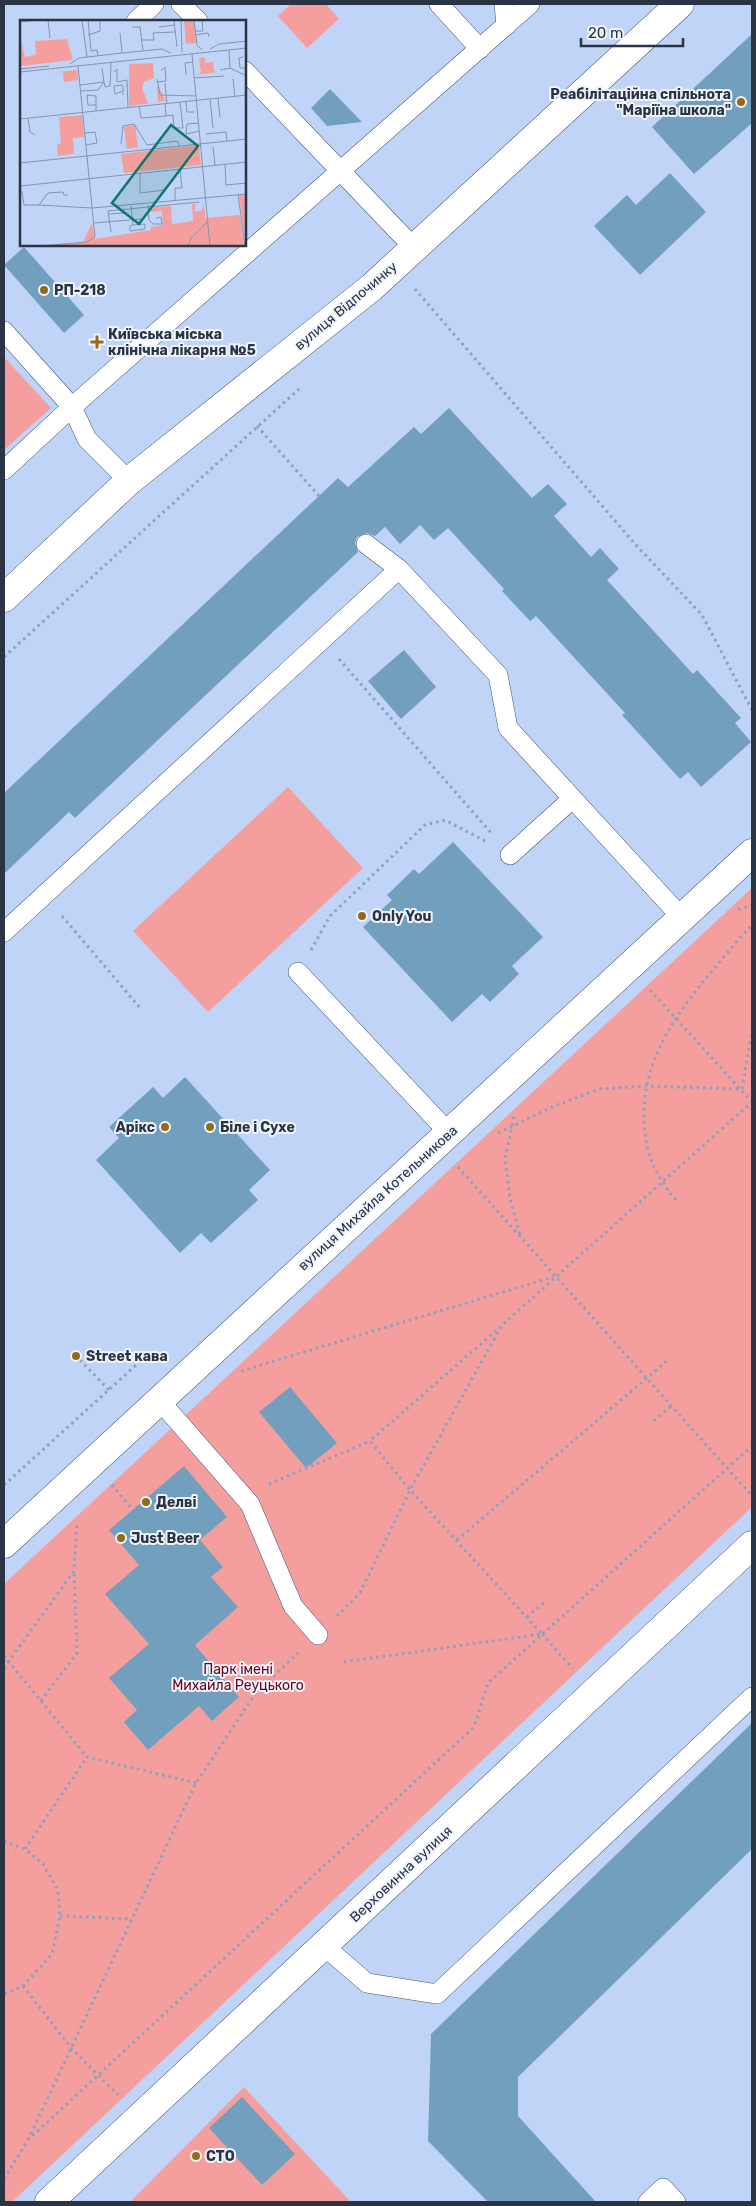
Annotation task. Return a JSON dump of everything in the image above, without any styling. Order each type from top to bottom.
[{"type":"street","name":"вулиця Відпочинку","points":[[4,598],[129,481],[372,287],[680,4]]},
{"type":"street","name":"вулиця Михайла Котельникова","points":[[5,1540],[160,1401],[752,853]]},
{"type":"street","name":"Верховинна вулиця","points":[[49,2202],[752,1545]]},
{"type":"lane","points":[[137,20],[154,4]]},
{"type":"lane","points":[[181,4],[197,20]]},
{"type":"lane","points":[[439,4],[480,50]]},
{"type":"lane","points":[[504,4],[506,26]]},
{"type":"lane","points":[[4,470],[72,407],[480,50],[530,4]]},
{"type":"lane","points":[[246,72],[414,248]]},
{"type":"lane","points":[[4,330],[72,407],[87,439],[129,481]]},
{"type":"lane","points":[[366,544],[399,569],[498,675],[508,728],[682,919]]},
{"type":"lane","points":[[4,932],[399,569]]},
{"type":"lane","points":[[510,854],[572,799]]},
{"type":"lane","points":[[298,972],[449,1133]]},
{"type":"lane","points":[[160,1401],[250,1504],[293,1606],[318,1635]]},
{"type":"lane","points":[[324,1946],[367,1983],[437,1994],[752,1697]]},
{"type":"lane","points":[[648,2202],[663,2188],[676,2202]]},
{"type":"path","points":[[413,287],[635,544],[702,615],[752,710]]},
{"type":"path","points":[[4,657],[302,386]]},
{"type":"path","points":[[257,426],[319,496]]},
{"type":"path","points":[[321,639],[510,854]]},
{"type":"path","points":[[298,972],[330,916],[425,825],[445,820],[510,854]]},
{"type":"path","points":[[44,895],[141,1009]]},
{"type":"path","points":[[676,1200],[662,1184],[651,1164],[644,1136],[644,1096],[652,1062],[676,1017],[752,925]]},
{"type":"path","points":[[242,1495],[370,1441],[662,1184],[752,1102],[650,989]]},
{"type":"path","points":[[742,1089],[752,1032]]},
{"type":"path","points":[[494,1135],[552,1107],[599,1089],[646,1086],[742,1089]]},
{"type":"path","points":[[514,1116],[505,1159],[510,1199],[522,1239]]},
{"type":"path","points":[[457,1167],[752,1496]]},
{"type":"path","points":[[237,1372],[556,1276]]},
{"type":"path","points":[[4,2179],[28,2140],[196,1783],[255,1694],[360,1593],[410,1490],[502,1325]]},
{"type":"path","points":[[4,1484],[146,1357]]},
{"type":"path","points":[[80,1360],[108,1390]]},
{"type":"path","points":[[457,1540],[668,1360]]},
{"type":"path","points":[[654,1421],[671,1406]]},
{"type":"path","points":[[370,1441],[410,1490],[576,1673]]},
{"type":"path","points":[[28,2140],[474,1727],[488,1683],[752,1446]]},
{"type":"path","points":[[107,1479],[133,1510]]},
{"type":"path","points":[[41,1701],[77,1652],[74,1571],[77,1515]]},
{"type":"path","points":[[4,1668],[74,1571]]},
{"type":"path","points":[[527,1617],[546,1601]]},
{"type":"path","points":[[344,1662],[542,1634]]},
{"type":"path","points":[[4,1656],[87,1757],[196,1783]]},
{"type":"path","points":[[25,1849],[87,1757]]},
{"type":"path","points":[[4,1841],[25,1849],[43,1864],[58,1890],[60,1916],[52,1954],[23,1986],[4,1994]]},
{"type":"path","points":[[60,1916],[132,1919]]},
{"type":"path","points":[[23,1986],[72,2049],[121,2098]]},
{"type":"green space","points":[[291,4],[326,4],[339,19],[307,48],[278,16]]},
{"type":"green space","points":[[4,357],[51,408],[4,450]]},
{"type":"green space","points":[[288,787],[363,868],[208,1012],[133,931]]},
{"type":"green space","name":"Парк імені Михайла Реуцького","points":[[752,888],[752,1507],[12,2202],[4,2202],[4,1584]]},
{"type":"green space","points":[[244,2087],[351,2202],[130,2202]]},
{"type":"building","points":[[752,34],[752,123],[694,174],[652,127]]},
{"type":"building","points":[[330,89],[362,122],[327,126],[311,108]]},
{"type":"building","points":[[670,173],[706,212],[640,275],[594,226],[627,195],[636,205]]},
{"type":"building","name":"РП-218","points":[[24,247],[84,315],[64,333],[4,265]]},
{"type":"building","points":[[449,408],[532,498],[548,484],[567,504],[554,516],[591,557],[600,548],[619,569],[607,580],[693,674],[697,670],[741,718],[735,723],[751,742],[701,787],[688,772],[680,779],[622,715],[625,713],[536,616],[530,621],[502,591],[504,589],[448,528],[434,540],[420,525],[400,544],[385,527],[375,536],[367,533],[357,537],[355,543],[358,552],[75,818],[69,812],[4,874],[4,793],[338,478],[348,487],[414,427],[421,434]]},
{"type":"building","points":[[404,650],[436,687],[401,719],[368,681]]},
{"type":"building","points":[[453,842],[543,937],[512,966],[519,974],[490,1002],[482,994],[452,1022],[363,927],[392,900],[387,895],[414,869],[419,874]]},
{"type":"building","points":[[185,1077],[270,1170],[249,1190],[258,1200],[211,1243],[201,1233],[180,1253],[96,1160],[119,1138],[109,1127],[153,1087],[163,1098]]},
{"type":"building","points":[[290,1387],[337,1443],[306,1468],[259,1412]]},
{"type":"building","points":[[184,1466],[227,1517],[200,1540],[223,1567],[211,1577],[238,1607],[195,1645],[239,1697],[212,1721],[199,1706],[148,1750],[124,1722],[137,1710],[109,1678],[149,1644],[105,1594],[139,1565],[109,1530]]},
{"type":"building","points":[[752,1723],[752,1849],[518,2077],[518,2116],[596,2202],[488,2202],[428,2141],[431,2034]]},
{"type":"building","points":[[242,2097],[295,2154],[262,2185],[209,2128]]},
{"type":"place","name":"Реабілітаційна спільнота \"Маріїна школа\"","points":[[741,102]]},
{"type":"place","name":"РП-218","points":[[44,290]]},
{"type":"place","name":"Київська міська клінічна лікарня №5","points":[[97,342]]},
{"type":"place","name":"Only You","points":[[362,916]]},
{"type":"place","name":"Арікс","points":[[165,1127]]},
{"type":"place","name":"Біле і Сухе","points":[[210,1127]]},
{"type":"place","name":"Street кава","points":[[76,1356]]},
{"type":"place","name":"Делві","points":[[146,1502]]},
{"type":"place","name":"Just Beer","points":[[121,1538]]},
{"type":"place","name":"СТО","points":[[196,2156]]}]
